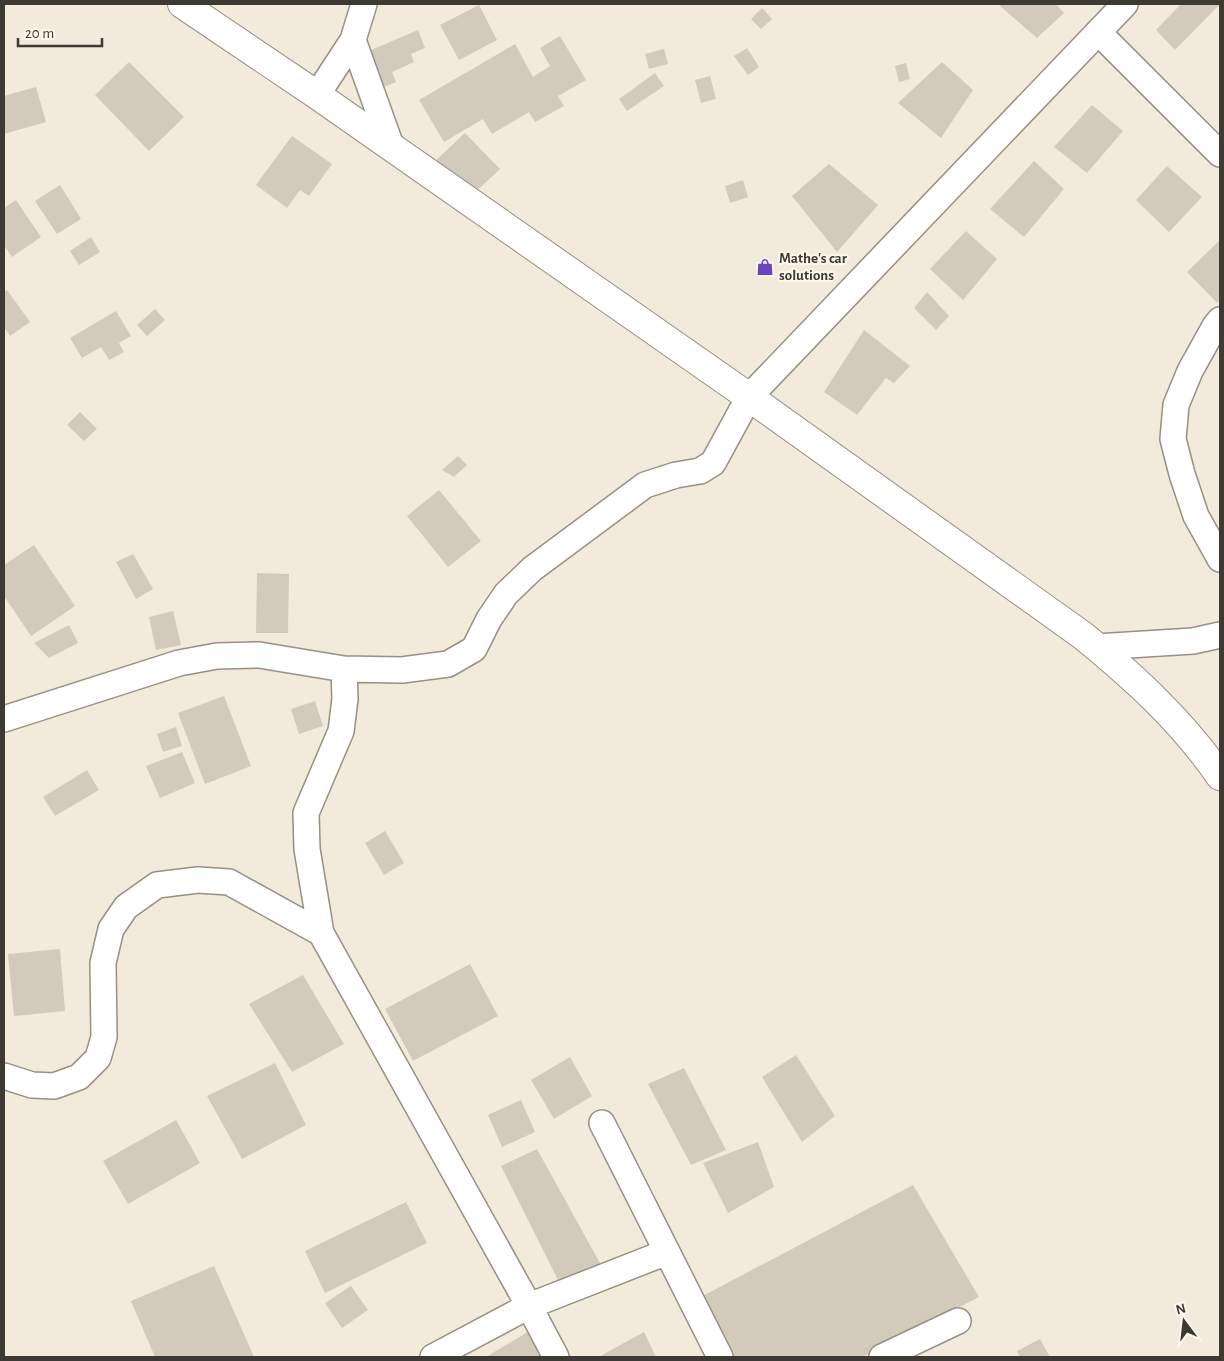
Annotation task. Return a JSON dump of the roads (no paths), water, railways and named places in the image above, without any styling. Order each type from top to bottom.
[{"type":"street","points":[[182,4],[391,146],[749,397],[1096,646],[1159,703],[1202,750],[1220,776]]},
{"type":"street","points":[[317,95],[353,40],[364,4]]},
{"type":"street","points":[[4,719],[178,663],[217,656],[259,656],[344,669],[402,670],[448,664],[474,649],[506,594],[532,568],[645,486],[676,475],[700,471],[713,462],[749,397],[1125,4]]},
{"type":"street","points":[[1098,32],[1220,154]]},
{"type":"street","points":[[353,40],[391,146]]},
{"type":"street","points":[[1220,320],[1186,379],[1176,405],[1173,438],[1182,474],[1196,516],[1220,559]]},
{"type":"street","points":[[1096,646],[1193,641],[1220,635]]},
{"type":"street","points":[[344,669],[345,699],[341,731],[306,813],[307,849],[321,933],[556,1357]]},
{"type":"street","points":[[5,1076],[32,1085],[54,1086],[80,1077],[98,1058],[104,1037],[103,963],[111,929],[126,907],[157,885],[198,880],[229,882],[321,933]]},
{"type":"street","points":[[602,1123],[720,1357]]},
{"type":"street","points":[[433,1357],[529,1306],[667,1252]]},
{"type":"street","points":[[882,1357],[958,1321]]},
{"type":"place","name":"Mathe's car solutions","points":[[765,267]]}]
